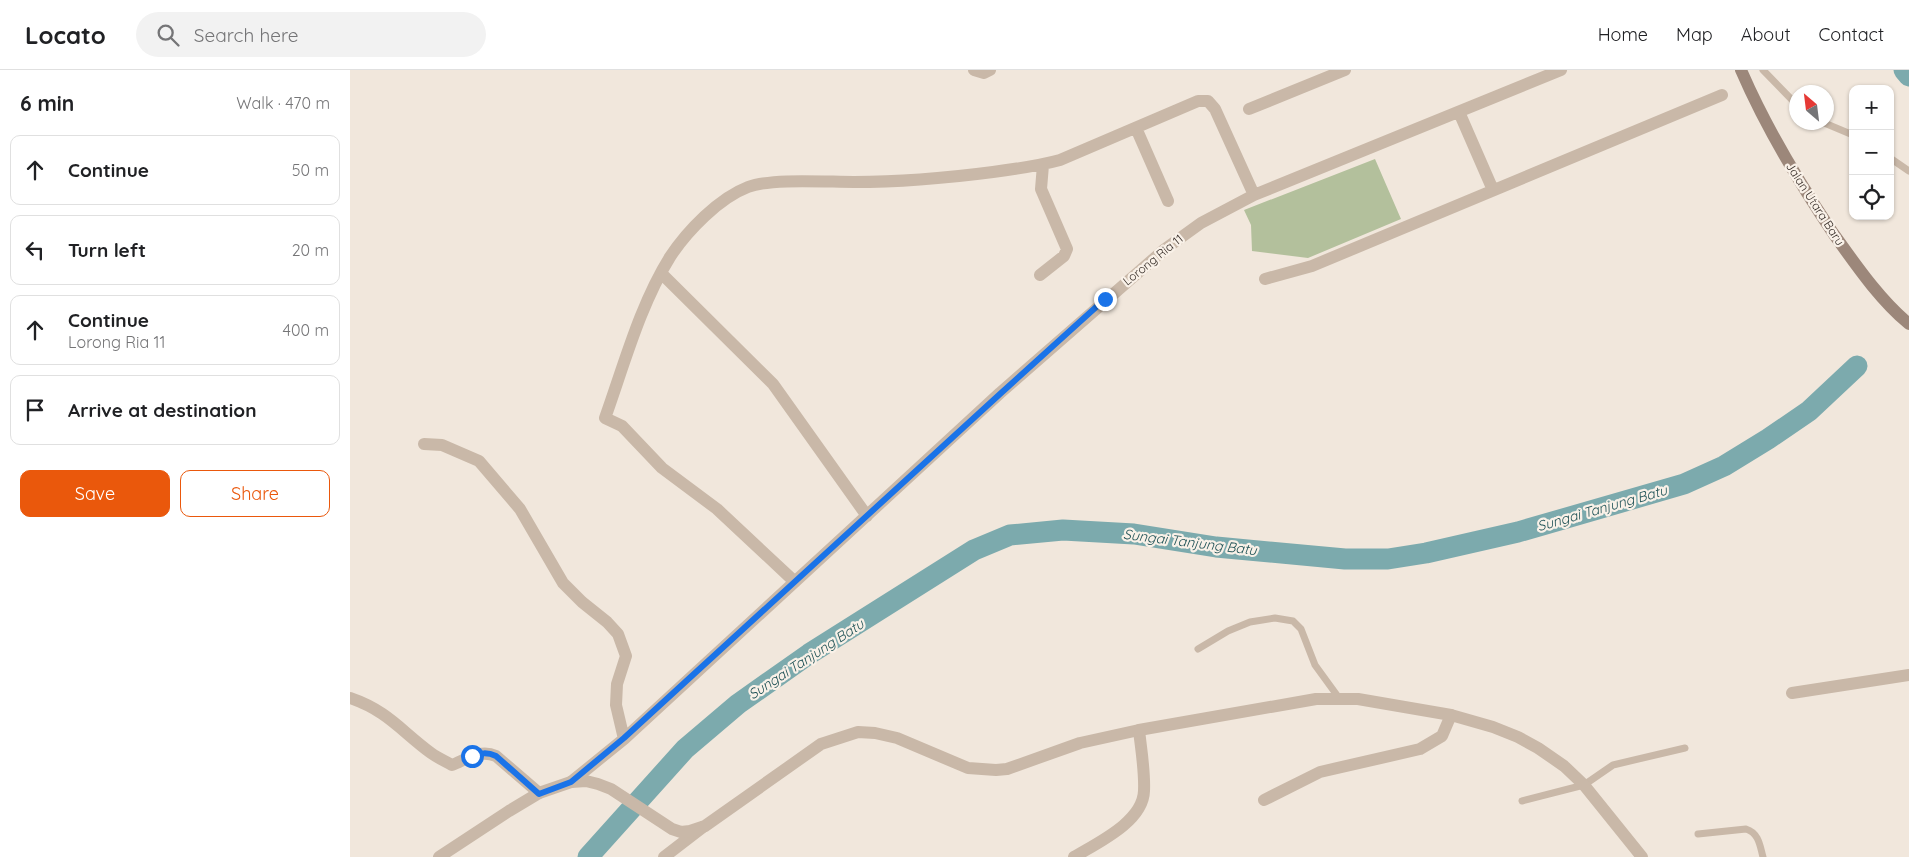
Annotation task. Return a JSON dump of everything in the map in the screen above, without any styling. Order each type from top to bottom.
[{"type":"main road","name":"Jalan Utara Baru","points":[[1741,70],[1755,103],[1781,152],[1820,214],[1858,268],[1898,315],[1909,324]]},
{"type":"street","points":[[974,70],[984,73],[990,70]]},
{"type":"street","points":[[1249,109],[1345,70]]},
{"type":"street","name":"Lorong Ria 11","points":[[571,782],[624,738],[1013,381],[1164,249],[1201,223],[1254,195],[1459,112],[1545,73],[1561,70]]},
{"type":"street","points":[[1265,279],[1312,266],[1722,95]]},
{"type":"street","points":[[795,582],[717,509],[662,468],[622,426],[605,418],[647,303],[671,256],[703,218],[719,203],[738,191],[751,186],[773,183],[892,182],[958,177],[1043,165],[1060,160],[1198,101],[1208,101],[1215,109],[1254,195]]},
{"type":"street","points":[[1459,112],[1493,190]]},
{"type":"street","points":[[1136,128],[1168,202]]},
{"type":"street","points":[[1040,275],[1064,256],[1067,249],[1041,189],[1043,165]]},
{"type":"street","points":[[662,274],[773,384],[867,516]]},
{"type":"street","points":[[424,444],[442,445],[479,461],[520,509],[563,583],[618,634],[626,656],[617,684],[616,705],[624,738]]},
{"type":"street","points":[[1792,693],[1909,675]]},
{"type":"street","points":[[350,698],[366,703],[390,717],[432,754],[452,765],[472,756],[490,753],[496,756],[539,794]]},
{"type":"street","points":[[664,857],[822,744],[858,732],[875,733],[898,738],[968,768],[996,770],[1007,769],[1080,743],[1139,730],[1288,703],[1339,698],[1358,699],[1451,715],[1493,727],[1518,737],[1555,758],[1584,784],[1642,857]]},
{"type":"street","points":[[1264,800],[1320,772],[1420,749],[1442,736],[1451,715]]},
{"type":"street","points":[[1074,857],[1114,832],[1133,817],[1141,805],[1144,792],[1139,730]]},
{"type":"street","points":[[439,857],[509,811],[539,794],[571,782],[586,781],[598,784],[620,795],[661,823],[681,832],[705,826]]},
{"type":"lane","points":[[1763,70],[1789,97]]},
{"type":"lane","points":[[1834,127],[1849,133]]},
{"type":"lane","points":[[1894,161],[1909,171]]},
{"type":"lane","points":[[1198,649],[1228,631],[1250,622],[1275,618],[1292,620],[1301,629],[1315,666],[1339,698]]},
{"type":"lane","points":[[1522,801],[1584,784],[1613,765],[1685,748]]},
{"type":"lane","points":[[1698,834],[1752,830],[1757,836],[1763,857]]},
{"type":"green space","points":[[1375,159],[1401,219],[1308,258],[1252,251],[1251,225],[1244,210]]},
{"type":"waterway","points":[[1904,70],[1909,76]]},
{"type":"waterway","name":"Sungai Tanjung Batu","points":[[588,857],[685,749],[738,704],[809,654],[974,550],[1010,535],[1063,530],[1134,534],[1216,547],[1345,559],[1388,559],[1426,553],[1518,532],[1684,484],[1724,466],[1768,439],[1809,411],[1857,366]]},
{"type":"route","points":[[472,756],[482,753],[490,753],[496,756],[539,794],[571,782],[624,738],[1105,299]]}]
